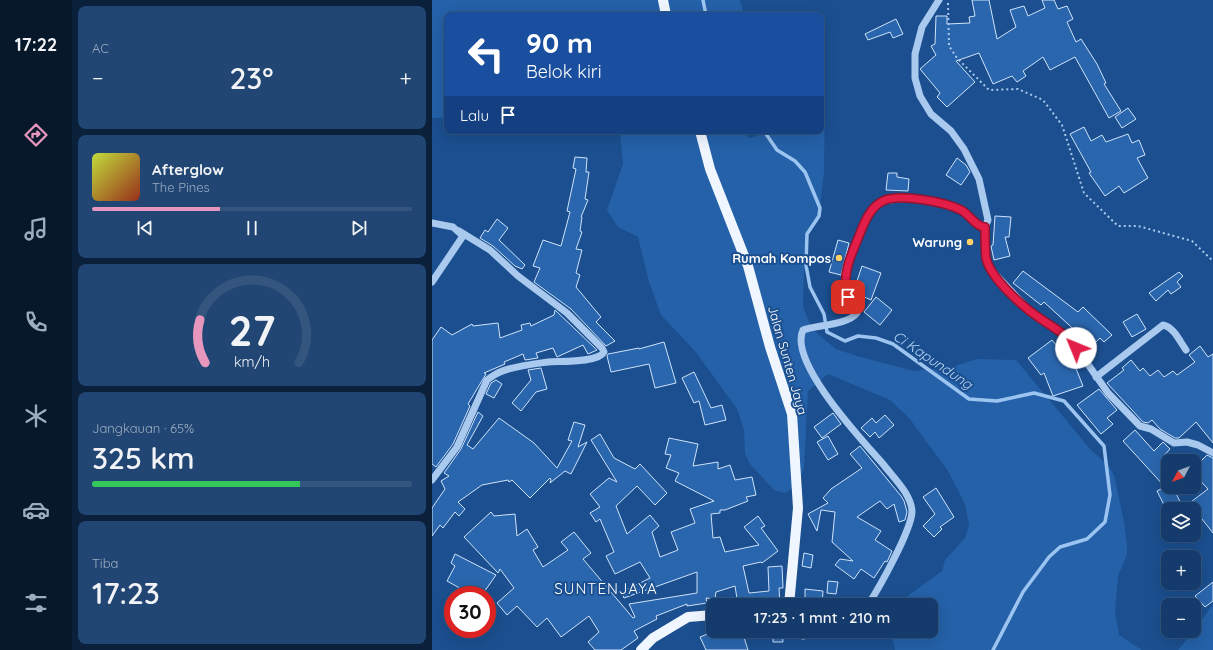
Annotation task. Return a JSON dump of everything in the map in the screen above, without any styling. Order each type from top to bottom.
[{"type":"main road","points":[[663,0],[665,12]]},
{"type":"main road","name":"Jalan Sunten Jaya","points":[[701,134],[710,170],[748,266],[770,347],[792,414],[798,508],[789,598]]},
{"type":"main road","points":[[641,650],[653,638],[688,617],[706,616]]},
{"type":"street","points":[[939,0],[922,27],[915,54],[915,78],[920,96],[931,114],[951,131],[964,149],[979,179],[988,220],[985,227],[986,259],[994,273],[1030,311],[1071,340],[1108,393],[1140,426],[1151,429],[1174,443],[1187,442],[1198,445],[1213,453]]},
{"type":"street","points":[[872,598],[911,522],[912,512],[910,501],[897,482],[829,400],[811,370],[803,351],[801,335],[803,330],[848,320],[854,316],[857,309],[848,297],[846,289],[849,262],[866,219],[875,206],[883,201],[894,198],[948,204],[962,210],[979,225],[985,227]]},
{"type":"street","points":[[432,223],[453,227],[486,247],[518,276],[567,313],[602,348],[604,352],[601,355],[582,360],[546,362],[500,372],[487,380],[457,447],[432,480]]},
{"type":"street","points":[[432,282],[461,240],[463,236],[459,231]]},
{"type":"street","points":[[1096,377],[1163,326],[1168,326],[1172,329],[1186,350]]},
{"type":"path","points":[[948,0],[949,46],[957,58],[989,90],[1018,89],[1042,100],[1062,125],[1084,192],[1102,211],[1118,226],[1138,226],[1192,241],[1213,261]]},
{"type":"shaded area","points":[[432,0],[740,0],[743,12],[444,12],[444,117],[432,118]]},
{"type":"shaded area","points":[[824,93],[825,95],[824,172],[819,216],[807,234],[804,254],[806,265],[804,272],[803,307],[812,329],[836,349],[914,371],[955,366],[977,359],[1016,360],[1091,450],[1108,465],[1114,475],[1127,544],[1127,555],[1118,576],[1115,611],[1119,635],[1142,650],[895,650],[892,638],[938,638],[938,598],[905,598],[942,571],[945,560],[965,538],[969,525],[965,504],[948,471],[909,418],[890,400],[828,374],[808,391],[804,468],[795,485],[785,493],[774,490],[750,464],[745,454],[744,430],[737,409],[695,351],[661,315],[649,282],[638,237],[618,227],[607,210],[623,164],[620,134],[743,134],[750,138],[761,134],[824,134]]},
{"type":"shaded area","points":[[1213,604],[1213,650],[1178,650],[1188,638],[1201,638],[1201,621]]},
{"type":"building","points":[[972,0],[989,0],[997,39],[1016,27],[1010,10],[1024,6],[1028,16],[1045,8],[1042,0],[1054,0],[1058,9],[1067,6],[1073,19],[1067,22],[1076,42],[1081,39],[1097,64],[1106,83],[1104,84],[1121,111],[1109,118],[1075,57],[1050,70],[1043,57],[1023,71],[1026,76],[1017,82],[1012,76],[993,84],[979,53],[956,61],[975,82],[947,107],[937,97],[940,93],[920,69],[936,55],[931,46],[935,44],[936,16],[947,16],[947,24],[970,23],[969,17],[975,16]]},
{"type":"building","points":[[896,19],[903,34],[893,38],[890,32],[868,40],[865,34]]},
{"type":"building","points":[[1128,108],[1136,119],[1122,128],[1115,117]]},
{"type":"building","points":[[1084,127],[1091,141],[1102,135],[1106,142],[1128,134],[1132,143],[1139,140],[1145,155],[1137,158],[1148,178],[1124,193],[1119,186],[1105,196],[1089,173],[1091,172],[1070,134]]},
{"type":"building","points":[[575,157],[587,158],[586,172],[589,172],[585,199],[588,200],[581,217],[580,231],[582,232],[576,249],[582,250],[576,273],[580,275],[576,287],[601,317],[596,322],[615,341],[606,346],[571,309],[534,282],[540,268],[533,266],[543,240],[561,246],[570,212],[567,211],[576,169],[573,168]]},
{"type":"building","points":[[957,158],[966,165],[970,172],[961,185],[946,175]]},
{"type":"building","points":[[888,173],[897,173],[897,177],[909,179],[908,191],[886,190]]},
{"type":"building","points":[[995,216],[1011,217],[1009,237],[1005,237],[1010,256],[994,260],[991,246],[993,245]]},
{"type":"building","points":[[497,219],[508,228],[499,240],[525,265],[522,269],[515,266],[493,246],[480,238],[485,230],[488,232]]},
{"type":"building","name":"Rumah Kompos","points":[[838,240],[849,243],[841,275],[829,272]]},
{"type":"building","name":"Rumah Kompos","points":[[862,266],[881,273],[871,300],[860,295],[864,284],[857,281]]},
{"type":"building","points":[[1023,271],[1078,312],[1083,307],[1112,335],[1104,342],[1100,338],[1090,348],[1080,338],[1081,336],[1044,302],[1041,305],[1013,283]]},
{"type":"building","points":[[1179,272],[1183,276],[1177,282],[1181,287],[1171,294],[1168,290],[1156,301],[1149,293]]},
{"type":"building","points":[[876,297],[892,310],[880,325],[864,312]]},
{"type":"building","points":[[555,310],[597,350],[588,354],[583,345],[557,357],[553,348],[536,353],[538,358],[525,360],[523,354],[484,373],[486,374],[468,404],[470,406],[453,444],[436,467],[432,464],[432,340],[441,327],[452,335],[472,324],[473,326],[498,323],[500,338],[522,330],[521,325],[530,323],[531,326],[554,315]]},
{"type":"building","points":[[1137,314],[1146,329],[1132,337],[1123,322]]},
{"type":"building","points":[[1052,340],[1068,359],[1073,356],[1078,364],[1075,366],[1083,386],[1053,396],[1044,373],[1041,375],[1028,358]]},
{"type":"building","points":[[664,342],[676,383],[655,388],[649,364],[611,372],[607,356],[608,354],[639,349]]},
{"type":"building","points":[[1200,346],[1208,357],[1213,354],[1213,443],[1196,422],[1179,438],[1175,438],[1160,429],[1152,420],[1148,423],[1143,422],[1107,383],[1124,370],[1122,368],[1131,360],[1140,371],[1143,368],[1150,376],[1158,370],[1164,377],[1173,371],[1177,375],[1195,362],[1189,355]]},
{"type":"building","points":[[541,368],[547,389],[536,392],[521,411],[512,403],[531,380],[528,370]]},
{"type":"building","points":[[694,372],[711,408],[722,405],[726,420],[705,425],[699,401],[694,403],[682,378]]},
{"type":"building","points":[[496,380],[502,384],[494,398],[486,394],[491,383]]},
{"type":"building","points":[[1099,389],[1117,410],[1107,418],[1113,424],[1101,434],[1077,405]]},
{"type":"building","points":[[478,412],[483,416],[467,445],[473,449],[499,418],[534,443],[557,468],[572,441],[568,440],[574,422],[585,425],[578,447],[587,442],[571,474],[565,471],[550,483],[550,478],[530,498],[512,480],[509,482],[508,480],[482,485],[458,502],[465,509],[459,516],[455,512],[443,528],[440,525],[432,536],[432,508],[445,489],[441,481],[449,476],[444,473],[461,449]]},
{"type":"building","points":[[833,413],[841,424],[822,438],[814,427]]},
{"type":"building","points":[[885,415],[894,425],[879,438],[875,432],[870,437],[861,428],[872,418],[876,423]]},
{"type":"building","points":[[1135,430],[1154,451],[1163,442],[1170,449],[1166,454],[1161,454],[1161,483],[1123,441]]},
{"type":"building","points":[[600,434],[614,458],[635,469],[640,464],[667,493],[655,505],[637,486],[616,506],[627,534],[650,515],[659,526],[652,532],[660,557],[678,550],[671,532],[695,523],[690,509],[714,501],[675,481],[679,473],[666,468],[671,455],[665,454],[669,438],[698,444],[693,466],[718,462],[718,469],[730,465],[735,480],[752,477],[756,495],[746,497],[748,501],[725,510],[720,510],[720,513],[711,514],[713,538],[720,537],[725,552],[759,545],[744,527],[758,516],[765,526],[761,528],[778,551],[762,563],[743,566],[749,593],[769,591],[768,567],[782,566],[783,588],[779,588],[780,598],[737,598],[735,586],[716,592],[715,598],[706,598],[706,603],[687,606],[687,604],[656,616],[657,619],[634,631],[638,638],[621,650],[595,650],[588,642],[599,632],[589,616],[561,637],[547,618],[537,627],[517,606],[507,615],[497,603],[514,588],[500,569],[498,573],[464,537],[491,512],[494,516],[515,514],[517,536],[527,529],[538,547],[533,550],[543,567],[568,550],[561,542],[574,532],[591,553],[583,559],[633,618],[635,617],[629,604],[697,593],[697,572],[624,598],[622,592],[650,578],[640,562],[615,574],[606,556],[614,552],[600,519],[596,522],[590,513],[600,507],[590,494],[609,478],[617,482],[591,440]]},
{"type":"building","points":[[828,436],[838,454],[828,460],[817,442]]},
{"type":"building","points":[[860,446],[901,496],[907,512],[905,520],[899,522],[894,504],[887,509],[880,501],[857,517],[881,531],[875,540],[892,551],[887,562],[885,561],[874,578],[861,569],[854,579],[835,565],[840,559],[853,561],[832,542],[835,512],[821,510],[817,531],[808,514],[828,503],[823,498],[831,489],[862,468],[850,454]]},
{"type":"building","points":[[1207,455],[1213,458],[1213,533],[1201,518],[1201,502],[1191,502],[1208,489],[1201,482],[1201,461]]},
{"type":"building","points":[[936,488],[954,517],[940,527],[942,529],[934,537],[923,526],[935,514],[923,497]]},
{"type":"building","points":[[1161,489],[1161,494],[1176,494],[1180,502],[1162,502],[1157,491]]},
{"type":"building","points":[[804,553],[813,555],[811,568],[802,566]]},
{"type":"building","points":[[455,554],[496,575],[488,586],[456,586],[447,581],[455,566],[451,563]]},
{"type":"building","points":[[828,581],[838,582],[836,594],[827,593]]},
{"type":"building","points":[[1213,582],[1213,601],[1205,607],[1201,603],[1201,598],[1197,598],[1195,596]]},
{"type":"building","points":[[805,589],[823,591],[822,598],[805,598]]},
{"type":"building","points":[[706,635],[706,638],[744,638],[748,650],[706,650],[700,637]]},
{"type":"building","points":[[773,638],[783,638],[783,642],[773,642]]},
{"type":"waterway","name":"Ci Kapundung","points":[[703,0],[705,12]]},
{"type":"waterway","name":"Ci Kapundung","points":[[766,134],[777,150],[795,161],[805,172],[820,208],[819,216],[807,234],[806,265],[810,287],[824,314],[827,332],[845,341],[858,336],[876,338],[893,344],[969,399],[997,401],[1034,393],[1064,401],[1104,446],[1110,495],[1105,522],[1087,539],[1060,547],[1049,557],[1023,592],[993,650]]},
{"type":"place","name":"Warung","points":[[970,242]]},
{"type":"place","name":"Rumah Kompos","points":[[839,258]]},
{"type":"district","name":"SUNTENJAYA","points":[[606,588]]},
{"type":"route","points":[[848,297],[846,289],[846,274],[849,262],[866,219],[875,206],[883,201],[894,198],[948,204],[962,210],[979,225],[985,227],[986,259],[994,273],[1006,288],[1030,311],[1071,340],[1076,348]]}]
